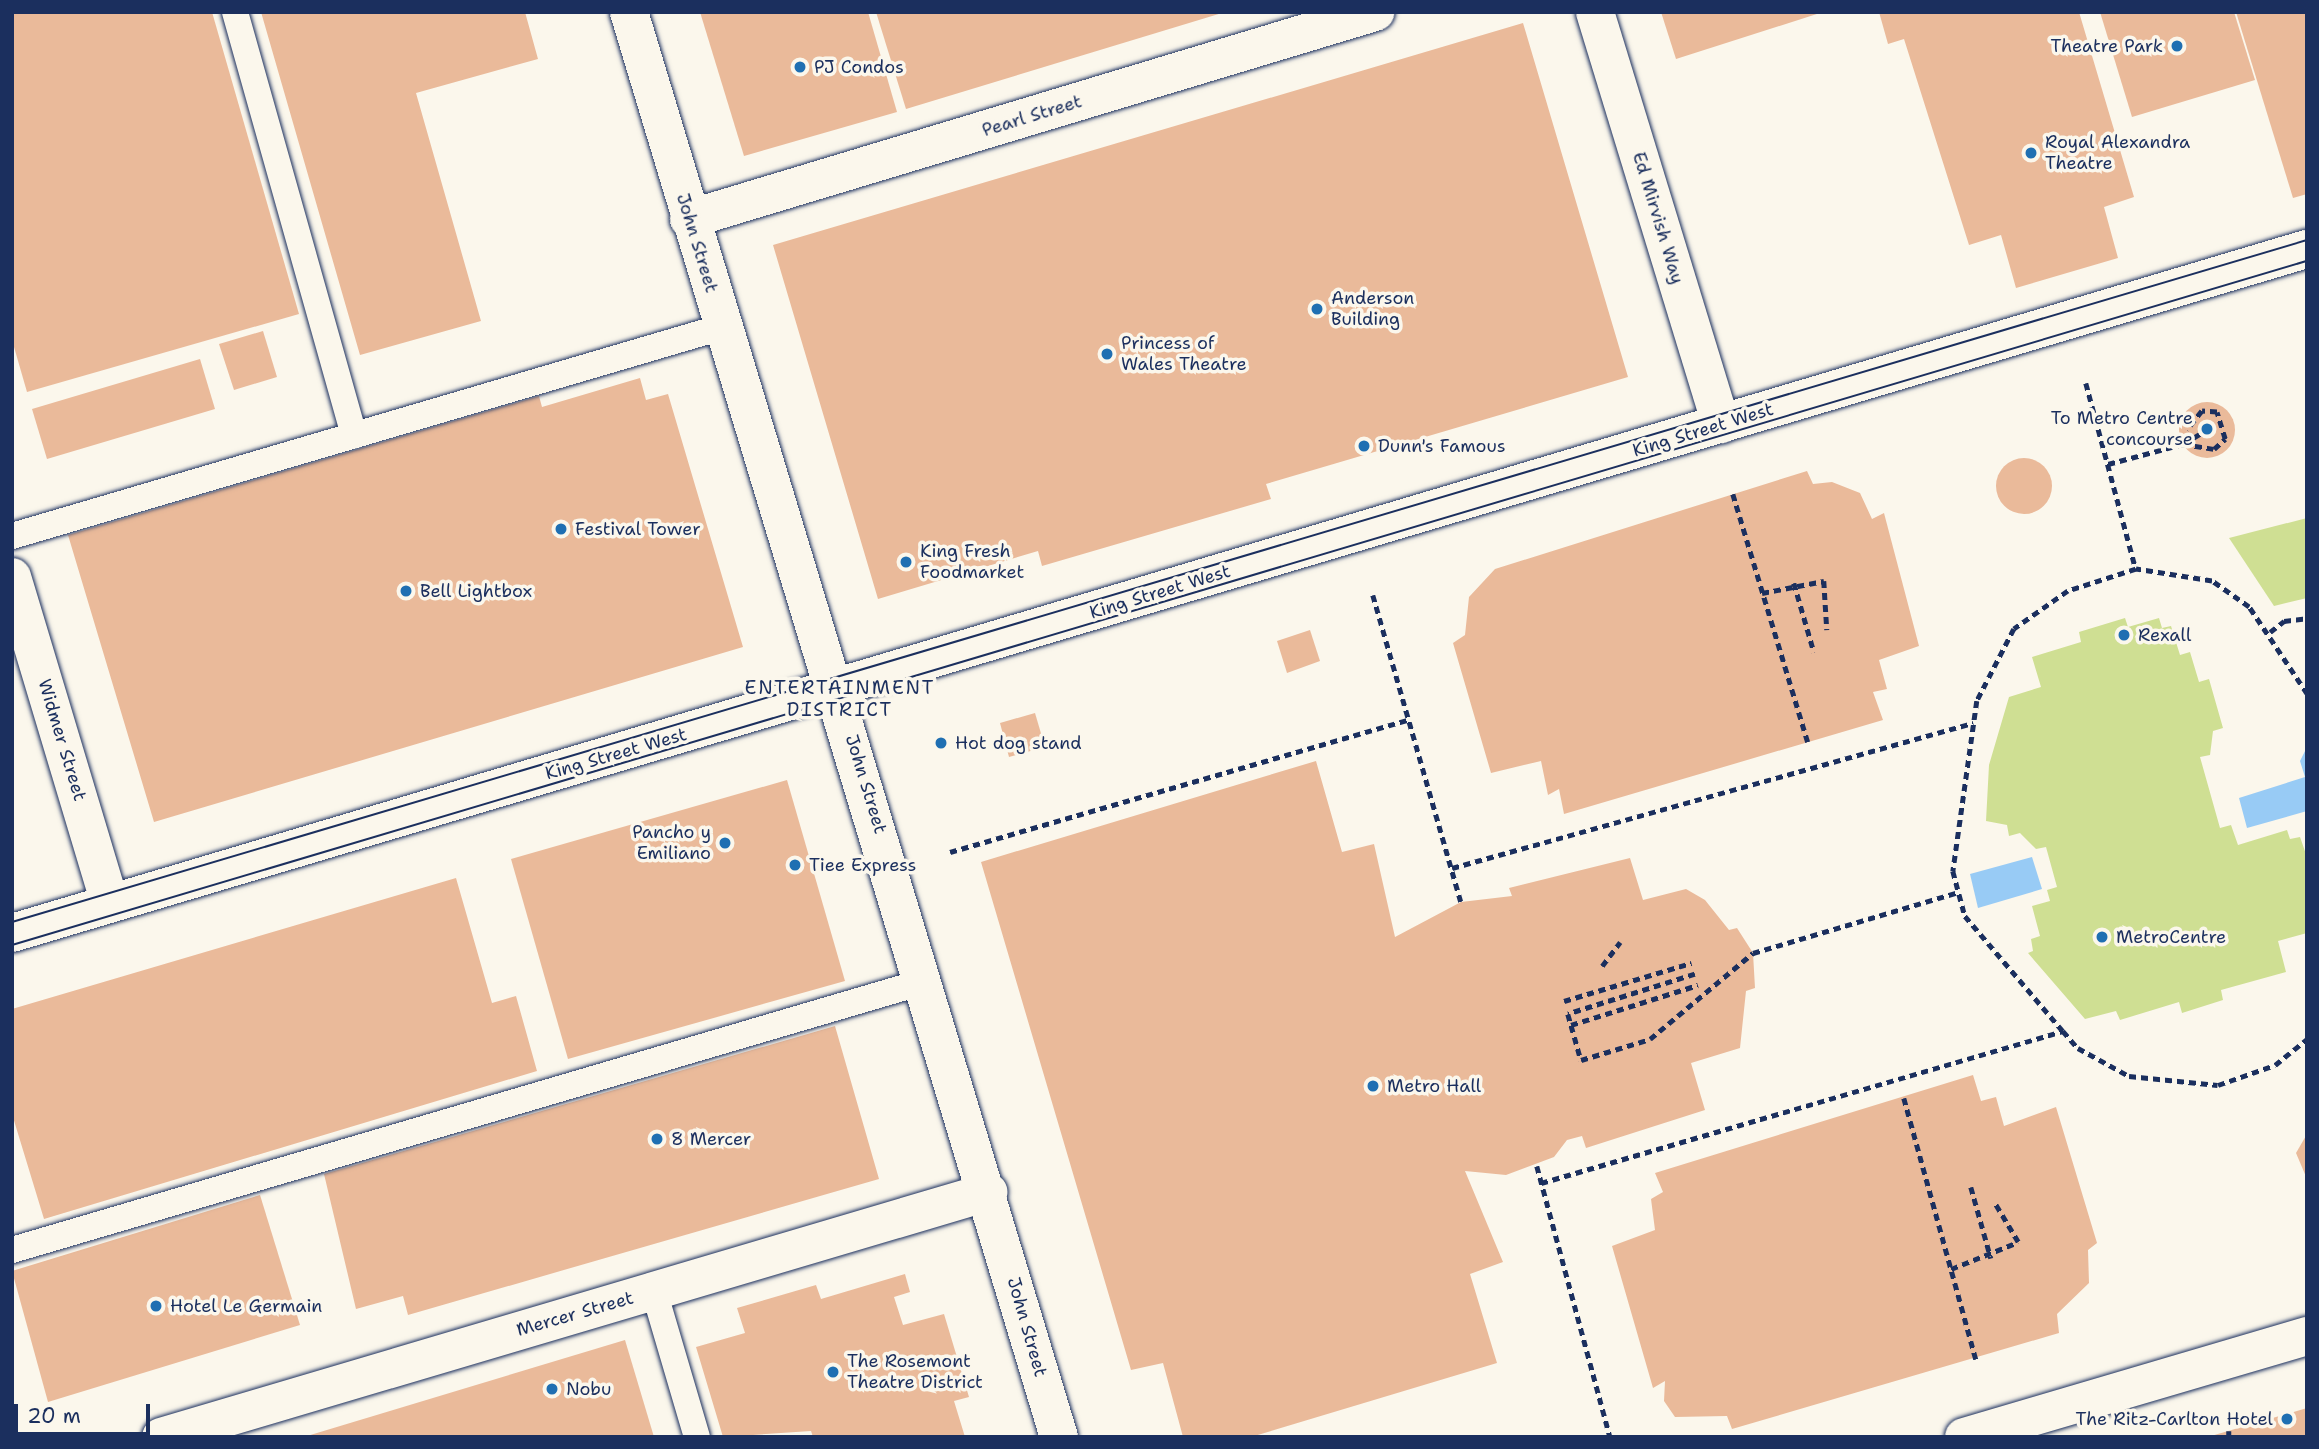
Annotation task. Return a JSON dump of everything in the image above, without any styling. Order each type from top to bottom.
[{"type":"street","name":"John Street","points":[[629,12],[722,327],[926,981],[1059,1437]]},
{"type":"street","name":"Pearl Street","points":[[689,219],[1375,12]]},
{"type":"street","name":"Ed Mirvish Way","points":[[1595,12],[1721,424]]},
{"type":"street","name":"King Street West","points":[[12,933],[2307,249]]},
{"type":"street","name":"Widmer Street","points":[[12,577],[110,903]]},
{"type":"street","name":"Mercer Street","points":[[162,1437],[988,1192]]},
{"type":"street","points":[[1964,1437],[2307,1336]]},
{"type":"lane","points":[[235,12],[354,436]]},
{"type":"lane","points":[[12,536],[722,327]]},
{"type":"lane","points":[[12,1250],[926,981]]},
{"type":"lane","points":[[653,1291],[697,1437]]},
{"type":"path","points":[[2087,383],[2136,569]]},
{"type":"path","points":[[2183,444],[2214,449],[2225,439],[2217,412],[2202,411],[2187,430]]},
{"type":"path","points":[[2108,464],[2183,444],[2208,429]]},
{"type":"path","points":[[1733,494],[1808,742]]},
{"type":"path","points":[[2307,694],[2269,632],[2249,607],[2212,582],[2136,569],[2068,591],[2014,629],[1986,681],[1973,723],[1953,871],[1965,916],[2063,1031],[2078,1048],[2129,1076],[2187,1086],[2249,1078],[2304,1048],[2307,1039]]},
{"type":"path","points":[[1762,593],[1794,583],[1824,582],[1828,630]]},
{"type":"path","points":[[1794,583],[1814,652]]},
{"type":"path","points":[[1373,595],[1461,902]]},
{"type":"path","points":[[2269,632],[2284,621],[2307,618]]},
{"type":"path","points":[[950,852],[1410,719]]},
{"type":"path","points":[[1452,868],[1973,723]]},
{"type":"path","points":[[1695,974],[1568,1014],[1581,1060],[1650,1039],[1753,953],[1959,892]]},
{"type":"path","points":[[1602,966],[1620,942]]},
{"type":"path","points":[[1564,1001],[1691,962]]},
{"type":"path","points":[[1571,1025],[1698,985]]},
{"type":"path","points":[[1541,1183],[2063,1031]]},
{"type":"path","points":[[1904,1098],[1976,1359]]},
{"type":"path","points":[[1537,1166],[1610,1437]]},
{"type":"path","points":[[1971,1187],[1991,1258]]},
{"type":"path","points":[[1951,1269],[1991,1258],[2018,1242],[1994,1202]]},
{"type":"green space","points":[[2307,518],[2307,598],[2274,606],[2229,538]]},
{"type":"green space","points":[[2125,618],[2128,627],[2159,618],[2162,628],[2171,626],[2180,655],[2190,652],[2199,682],[2209,679],[2223,728],[2213,731],[2210,755],[2200,757],[2220,828],[2231,825],[2238,845],[2287,830],[2290,839],[2300,837],[2307,857],[2307,933],[2278,941],[2286,972],[2221,990],[2223,1000],[2182,1013],[2179,1002],[2120,1020],[2116,1011],[2085,1019],[2028,953],[2033,951],[2031,939],[2040,936],[2032,906],[2050,901],[2047,890],[2057,887],[2046,847],[2036,849],[2020,833],[2009,836],[2007,825],[1986,821],[1989,765],[2009,697],[2041,687],[2032,657],[2081,642],[2079,632]]},
{"type":"water","points":[[2307,747],[2307,811],[2247,828],[2239,798],[2305,777],[2300,761]]},
{"type":"water","points":[[2032,857],[2042,889],[1978,908],[1970,874]]},
{"type":"building","points":[[12,12],[212,12],[299,314],[27,392],[12,340]]},
{"type":"building","points":[[261,12],[525,12],[538,59],[416,93],[481,321],[360,355]]},
{"type":"building","name":"PJ Condos","points":[[700,12],[868,12],[897,112],[744,156]]},
{"type":"building","points":[[876,12],[1222,12],[1222,13],[906,109]]},
{"type":"building","points":[[1661,12],[1820,12],[1820,13],[1676,59]]},
{"type":"building","name":"Royal Alexandra Theatre","points":[[1879,12],[2079,12],[2134,197],[2104,207],[2118,258],[2016,288],[2001,235],[1969,245],[1904,39],[1888,44]]},
{"type":"building","name":"Theatre Park","points":[[2100,12],[2234,12],[2255,80],[2132,117]]},
{"type":"building","points":[[2236,12],[2307,12],[2307,194],[2293,198]]},
{"type":"building","points":[[1523,23],[1628,377],[1266,484],[1271,499],[1042,566],[1038,551],[878,599],[773,245]]},
{"type":"building","points":[[263,331],[277,377],[234,390],[219,344]]},
{"type":"building","points":[[200,359],[215,409],[47,459],[32,409]]},
{"type":"building","name":"Bell Lightbox","points":[[640,378],[646,400],[668,394],[743,647],[154,822],[68,535],[539,396],[542,407]]},
{"type":"building","name":"To Metro Centre concourse","points":[[2201,402],[2213,402],[2223,406],[2231,414],[2235,430],[2231,446],[2223,454],[2213,458],[2201,458],[2191,454],[2183,446],[2179,436],[2179,424],[2183,414],[2191,406]]},
{"type":"building","points":[[2018,458],[2030,458],[2040,462],[2048,470],[2052,486],[2048,502],[2040,510],[2030,514],[2018,514],[2008,510],[2000,502],[1996,492],[1996,480],[2000,470],[2008,462]]},
{"type":"building","points":[[1807,471],[1813,484],[1832,482],[1860,493],[1872,519],[1884,513],[1919,646],[1879,660],[1887,689],[1873,692],[1883,720],[1564,814],[1559,789],[1548,795],[1541,761],[1491,773],[1453,643],[1465,635],[1469,597],[1495,569]]},
{"type":"building","points":[[1310,630],[1320,661],[1287,673],[1277,641]]},
{"type":"building","points":[[1035,713],[1045,747],[1009,757],[1000,723]]},
{"type":"building","name":"Metro Hall","points":[[1316,761],[1342,852],[1374,844],[1395,937],[1461,902],[1512,896],[1509,888],[1630,858],[1643,900],[1686,889],[1705,900],[1729,930],[1737,928],[1753,953],[1755,988],[1746,991],[1740,1048],[1691,1063],[1705,1110],[1586,1148],[1582,1136],[1567,1140],[1554,1157],[1506,1175],[1465,1171],[1503,1262],[1470,1274],[1497,1363],[1251,1437],[1183,1437],[1163,1363],[1131,1370],[981,862]]},
{"type":"building","points":[[787,780],[845,981],[568,1059],[511,859]]},
{"type":"building","points":[[456,878],[492,1003],[516,996],[537,1071],[44,1219],[12,1114],[12,1009]]},
{"type":"building","name":"8 Mercer","points":[[835,1026],[879,1179],[408,1315],[403,1296],[356,1309],[324,1174]]},
{"type":"building","points":[[1973,1075],[1981,1101],[1996,1097],[2004,1126],[2056,1107],[2097,1243],[2088,1250],[2089,1283],[2057,1314],[2059,1333],[1732,1429],[1727,1416],[1675,1417],[1664,1401],[1665,1381],[1653,1388],[1612,1246],[1655,1230],[1651,1199],[1663,1192],[1655,1173]]},
{"type":"building","points":[[2307,1134],[2307,1179],[2296,1153]]},
{"type":"building","name":"Hotel Le Germain","points":[[260,1195],[300,1325],[48,1402],[12,1271]]},
{"type":"building","name":"The Rosemont Theatre District","points":[[905,1274],[910,1292],[894,1297],[903,1325],[944,1314],[969,1397],[954,1401],[965,1437],[813,1437],[811,1431],[723,1437],[696,1347],[745,1333],[737,1308],[816,1285],[821,1299]]},
{"type":"building","name":"Nobu","points":[[625,1340],[654,1437],[307,1437],[307,1436]]},
{"type":"building","name":"The Ritz-Carlton Hotel","points":[[2307,1408],[2307,1437],[2211,1437],[2211,1436]]},
{"type":"tram line","points":[[12,922],[2307,240]]},
{"type":"tram line","points":[[12,945],[2307,261]]},
{"type":"place","name":"Theatre Park","points":[[2177,46]]},
{"type":"place","name":"PJ Condos","points":[[800,67]]},
{"type":"place","name":"Royal Alexandra Theatre","points":[[2031,153]]},
{"type":"place","name":"Anderson Building","points":[[1317,309]]},
{"type":"place","name":"Princess of Wales Theatre","points":[[1107,354]]},
{"type":"place","name":"To Metro Centre concourse","points":[[2207,429]]},
{"type":"place","name":"Dunn's Famous","points":[[1364,446]]},
{"type":"place","name":"Festival Tower","points":[[561,529]]},
{"type":"place","name":"King Fresh Foodmarket","points":[[906,562]]},
{"type":"place","name":"Bell Lightbox","points":[[406,591]]},
{"type":"place","name":"Rexall","points":[[2124,635]]},
{"type":"place","name":"Hot dog stand","points":[[941,743]]},
{"type":"place","name":"Pancho y Emiliano","points":[[725,843]]},
{"type":"place","name":"Tiee Express","points":[[795,865]]},
{"type":"place","name":"MetroCentre","points":[[2102,937]]},
{"type":"place","name":"Metro Hall","points":[[1373,1086]]},
{"type":"place","name":"8 Mercer","points":[[657,1139]]},
{"type":"place","name":"Hotel Le Germain","points":[[156,1306]]},
{"type":"place","name":"The Rosemont Theatre District","points":[[833,1372]]},
{"type":"place","name":"Nobu","points":[[552,1389]]},
{"type":"place","name":"The Ritz-Carlton Hotel","points":[[2287,1419]]},
{"type":"district","name":"ENTERTAINMENT DISTRICT","points":[[840,699]]}]
